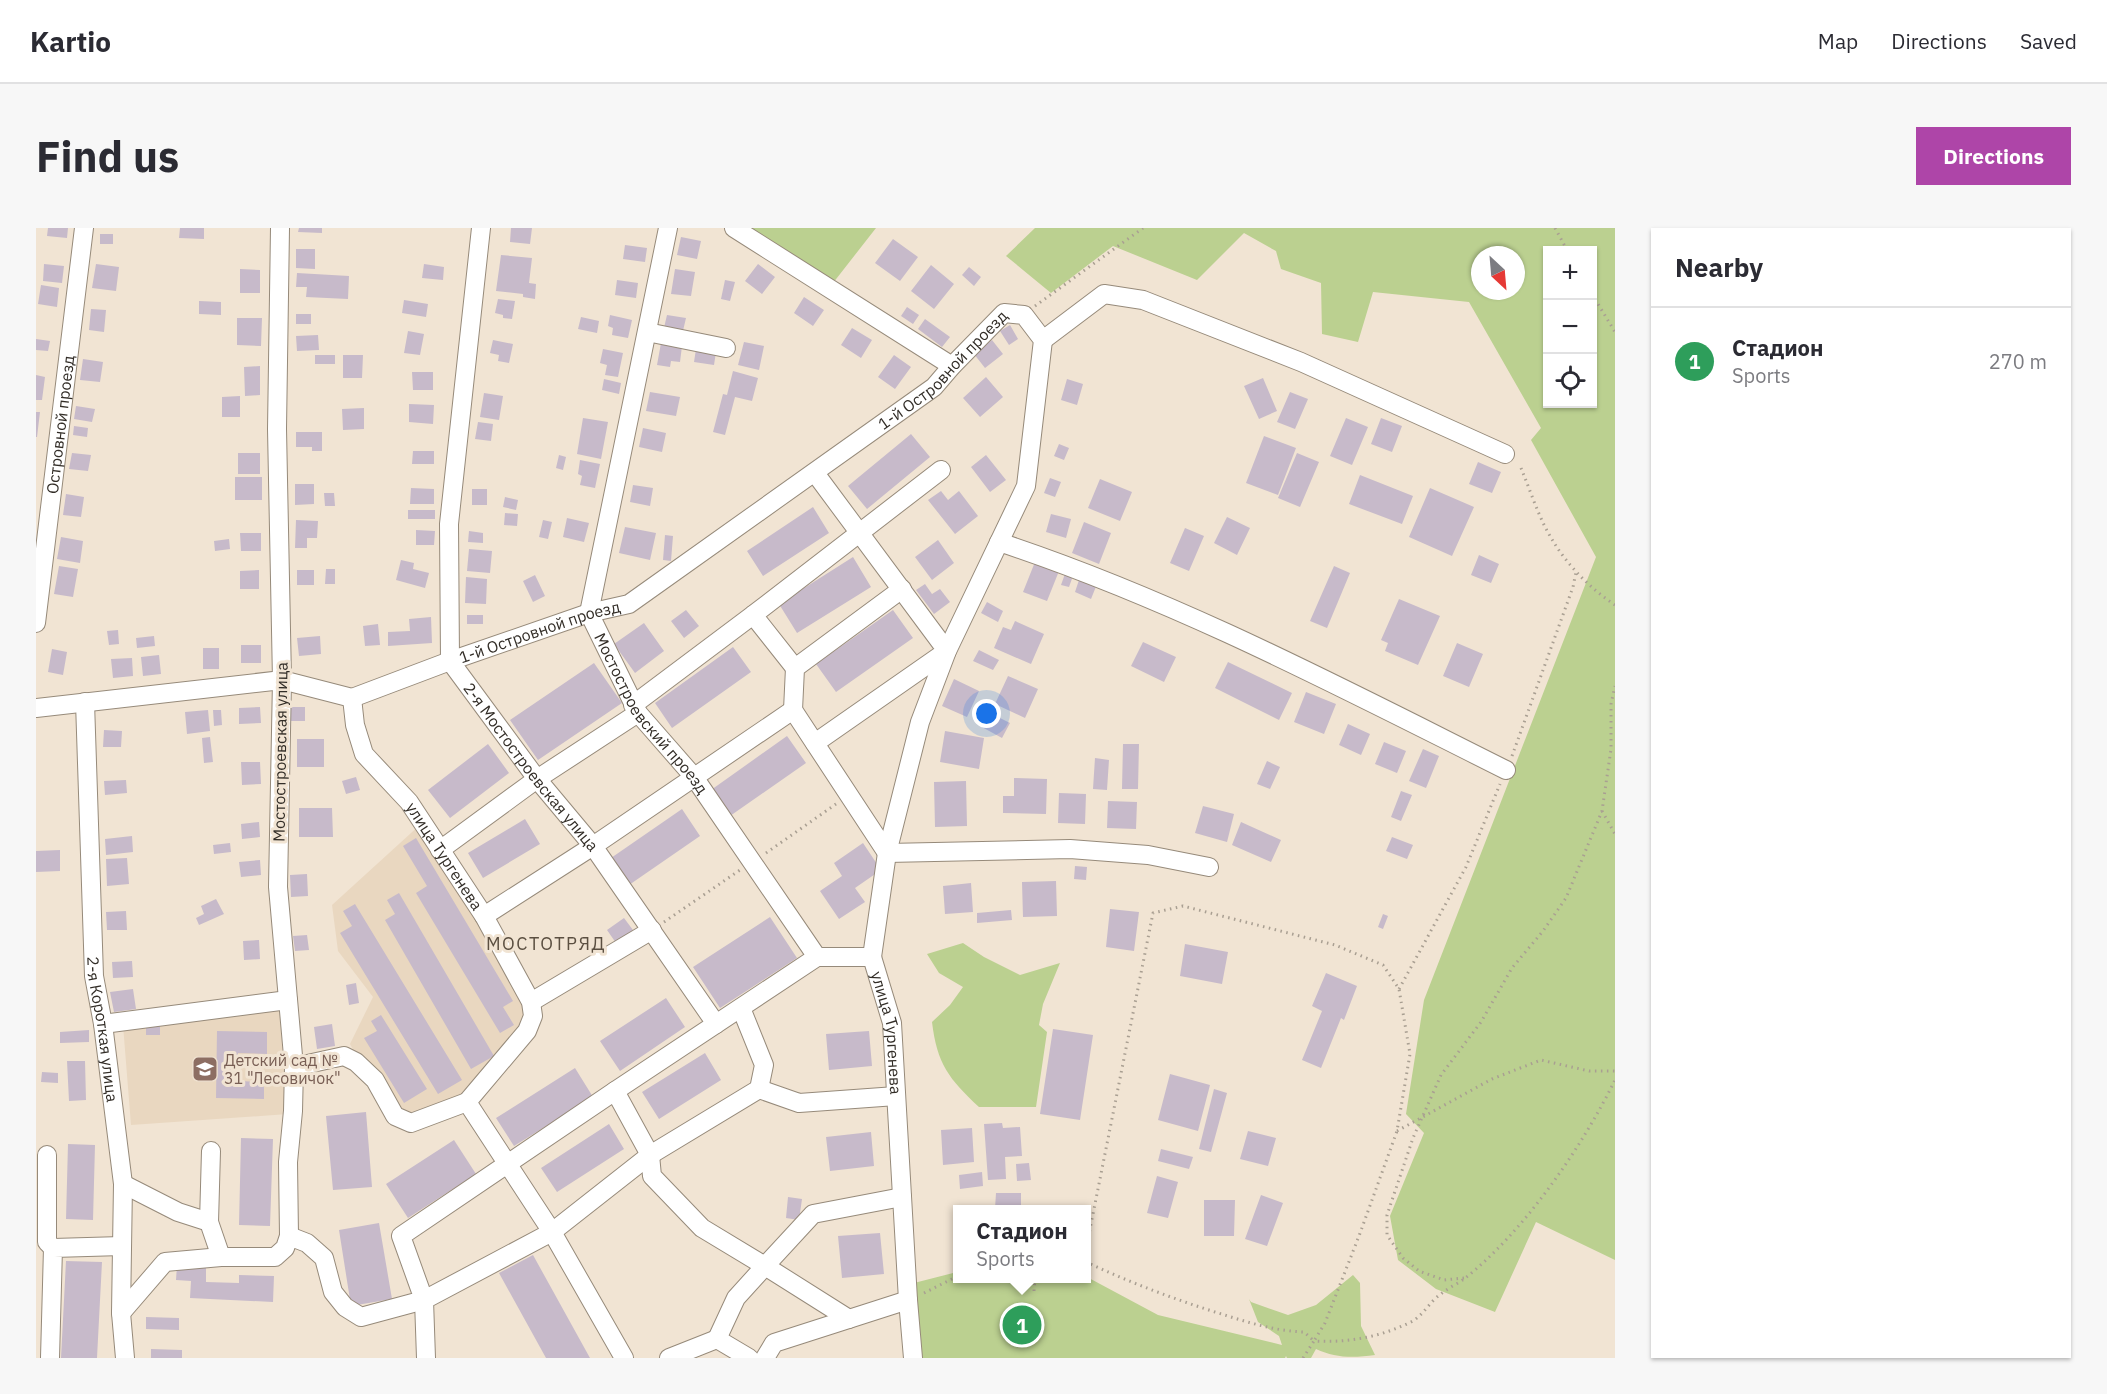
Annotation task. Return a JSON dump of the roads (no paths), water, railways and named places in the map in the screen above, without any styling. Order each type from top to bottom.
[{"type":"street","name":"Островной проезд","points":[[36,623],[84,228]]},
{"type":"street","name":"Мостостроевская улица","points":[[279,228],[277,429],[282,680],[278,887],[294,1067],[293,1111],[288,1161],[289,1236]]},
{"type":"street","points":[[450,661],[449,524],[481,228]]},
{"type":"street","name":"Мостостроевский проезд","points":[[668,228],[589,613],[635,709],[694,777],[817,957]]},
{"type":"street","points":[[734,228],[952,366]]},
{"type":"street","points":[[872,957],[887,853],[920,722],[947,651],[1026,486],[1043,340],[1104,294],[1143,300],[1301,362],[1505,453]]},
{"type":"street","name":"1-й Островной проезд","points":[[352,698],[589,613],[629,604],[934,387],[1004,313],[1024,315],[1043,340]]},
{"type":"street","points":[[646,332],[726,348]]},
{"type":"street","points":[[440,850],[635,709],[941,470]]},
{"type":"street","points":[[815,472],[947,651]]},
{"type":"street","points":[[999,542],[1125,588],[1318,676],[1506,770]]},
{"type":"street","points":[[795,669],[902,590]]},
{"type":"street","points":[[753,615],[795,669],[793,710],[887,853]]},
{"type":"street","points":[[815,743],[947,651]]},
{"type":"street","name":"2-я Мостостроевская улица","points":[[450,661],[537,779],[593,846],[716,1024]]},
{"type":"street","points":[[36,708],[282,680],[352,698]]},
{"type":"street","name":"улица Тургенева","points":[[352,698],[355,725],[364,754],[410,802],[484,916],[531,1002]]},
{"type":"street","name":"2-я Короткая улица","points":[[85,702],[94,976],[103,1024],[123,1184],[121,1313],[125,1358]]},
{"type":"street","points":[[484,916],[593,846],[793,710]]},
{"type":"street","points":[[887,853],[1070,849],[1148,855],[1209,867]]},
{"type":"street","points":[[294,1067],[344,1056],[356,1062],[375,1080],[395,1116],[411,1123],[467,1102],[527,1031],[533,1016],[531,1002],[652,930]]},
{"type":"street","points":[[426,1358],[424,1300],[401,1236],[817,957]]},
{"type":"street","name":"улица Тургенева","points":[[817,957],[872,957],[892,1023],[913,1358]]},
{"type":"street","points":[[103,1024],[288,1000]]},
{"type":"street","points":[[121,1313],[165,1262],[221,1257],[275,1257],[285,1248],[289,1236],[307,1243],[324,1258],[333,1292],[345,1307],[362,1317],[424,1300],[552,1232],[650,1155],[759,1089],[764,1065],[741,1008]]},
{"type":"street","points":[[759,1089],[800,1103],[896,1096]]},
{"type":"street","points":[[615,1091],[650,1155],[652,1176],[702,1228],[849,1319]]},
{"type":"street","points":[[467,1102],[506,1165],[552,1232],[624,1358]]},
{"type":"street","points":[[211,1151],[209,1222],[221,1257]]},
{"type":"street","points":[[47,1155],[47,1242],[53,1248],[50,1358]]},
{"type":"street","points":[[123,1184],[178,1212],[209,1222]]},
{"type":"street","points":[[669,1358],[717,1339],[736,1298],[813,1214],[902,1197]]},
{"type":"street","points":[[53,1248],[122,1246]]},
{"type":"street","points":[[765,1358],[774,1343],[908,1300]]},
{"type":"street","points":[[717,1339],[749,1358]]},
{"type":"place","name":"Детский сад № 31 \"Лесовичок\"","points":[[205,1069]]},
{"type":"place","name":"Стадион","points":[[1022,1325]]},
{"type":"district","name":"МОСТОТРЯД","points":[[546,944]]}]
